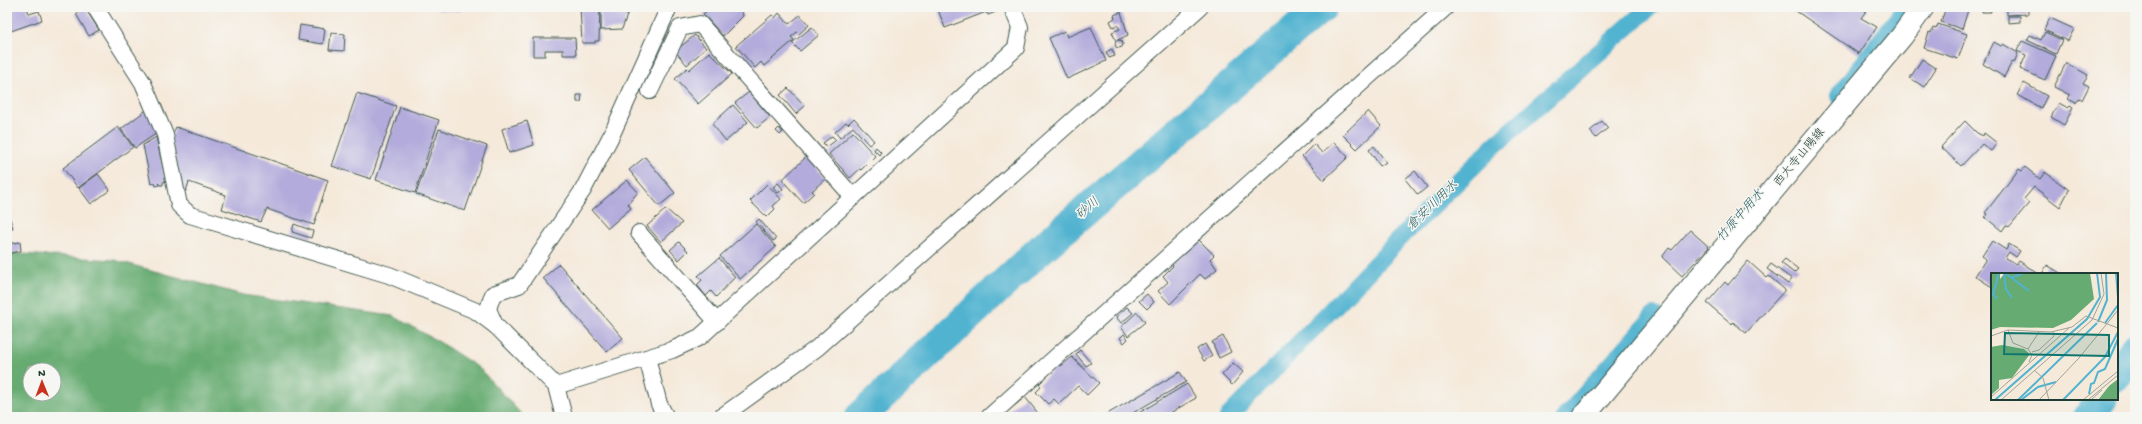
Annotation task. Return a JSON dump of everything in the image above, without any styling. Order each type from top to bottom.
[{"type":"main road","name":"西大寺山陽線","points":[[1583,417],[1902,36],[1923,7]]},
{"type":"street","points":[[95,7],[144,83],[165,135],[178,205],[190,215],[389,275],[476,311],[496,326],[556,386],[564,417]]},
{"type":"street","points":[[496,326],[488,309],[493,294],[519,285],[583,190],[612,134],[669,7]]},
{"type":"street","points":[[556,386],[672,350],[700,337],[1016,48],[1020,27],[1012,7]]},
{"type":"street","points":[[721,417],[817,348],[1200,7]]},
{"type":"street","points":[[989,417],[1446,7]]},
{"type":"street","points":[[650,91],[680,28],[700,24],[853,197]]},
{"type":"street","points":[[639,233],[717,322]]},
{"type":"street","points":[[647,358],[659,404],[666,417]]},
{"type":"green space","points":[[7,253],[114,260],[243,295],[393,316],[441,343],[479,368],[524,417],[7,417]]},
{"type":"building","points":[[7,7],[27,7],[29,14],[39,11],[42,20],[11,31],[7,20]]},
{"type":"building","points":[[437,7],[461,7],[461,11],[437,10]]},
{"type":"building","points":[[580,7],[600,7],[599,41],[595,41],[595,43],[582,43]]},
{"type":"building","points":[[601,7],[630,7],[622,29],[601,30]]},
{"type":"building","points":[[711,7],[737,9],[742,12],[743,16],[723,36],[703,14]]},
{"type":"building","points":[[937,7],[1000,7],[1001,10],[988,15],[986,12],[945,28]]},
{"type":"building","points":[[1794,7],[1869,7],[1861,18],[1877,27],[1859,54],[1793,9]]},
{"type":"building","points":[[1946,7],[1969,7],[1962,29],[1941,22]]},
{"type":"building","points":[[1982,7],[1990,7],[1991,12],[1982,12]]},
{"type":"building","points":[[2007,7],[2028,7],[2028,14],[2007,15]]},
{"type":"building","points":[[85,8],[99,30],[89,36],[76,14]]},
{"type":"building","points":[[1121,12],[1128,35],[1116,41],[1112,32],[1120,29],[1117,25],[1113,27],[1110,21],[1115,18],[1114,15]]},
{"type":"building","points":[[779,13],[789,24],[800,15],[809,25],[799,34],[797,32],[791,37],[794,40],[764,66],[761,62],[755,68],[736,46],[772,15],[775,18]]},
{"type":"building","points":[[2008,16],[2020,16],[2020,22],[2008,23]]},
{"type":"building","points":[[2050,18],[2074,29],[2068,41],[2044,30]]},
{"type":"building","points":[[1938,24],[1967,34],[1958,59],[1924,48],[1929,32],[1931,33],[1933,28],[1936,29]]},
{"type":"building","points":[[300,25],[325,29],[323,44],[298,40]]},
{"type":"building","points":[[812,27],[819,35],[800,51],[792,43]]},
{"type":"building","points":[[1091,27],[1106,61],[1067,79],[1049,38],[1065,31],[1067,37]]},
{"type":"building","points":[[2045,32],[2062,40],[2056,54],[2027,40],[2030,35],[2041,40]]},
{"type":"building","points":[[331,33],[345,34],[344,51],[329,50]]},
{"type":"building","points":[[695,35],[706,48],[687,65],[675,51]]},
{"type":"building","points":[[533,38],[575,38],[576,55],[563,55],[563,50],[545,50],[545,56],[533,56]]},
{"type":"building","points":[[1119,40],[1122,41],[1122,47],[1119,48],[1116,47],[1115,44],[1116,41]]},
{"type":"building","points":[[2022,41],[2056,56],[2045,80],[2020,69],[2026,55],[2017,51]]},
{"type":"building","points":[[1994,42],[2001,46],[2003,44],[2018,53],[2014,63],[2012,62],[2004,77],[1983,64]]},
{"type":"building","points":[[1112,49],[1115,56],[1109,58],[1106,52]]},
{"type":"building","points":[[709,52],[732,74],[698,104],[675,79],[687,68],[689,70]]},
{"type":"building","points":[[1922,59],[1936,68],[1924,87],[1910,78]]},
{"type":"building","points":[[2066,63],[2088,75],[2083,83],[2089,86],[2082,100],[2079,99],[2076,103],[2068,99],[2070,95],[2054,87]]},
{"type":"building","points":[[2024,83],[2047,96],[2041,108],[2017,95]]},
{"type":"building","points":[[788,88],[805,106],[796,114],[780,95]]},
{"type":"building","points":[[749,92],[770,117],[757,128],[735,103]]},
{"type":"building","points":[[357,93],[396,106],[371,179],[332,166]]},
{"type":"building","points":[[577,95],[582,95],[581,102],[577,102]]},
{"type":"building","points":[[2059,103],[2068,108],[2070,106],[2073,108],[2064,125],[2051,117]]},
{"type":"building","points":[[733,105],[748,122],[726,141],[712,124]]},
{"type":"building","points":[[400,107],[439,120],[415,193],[376,180]]},
{"type":"building","points":[[149,108],[157,133],[135,148],[121,129]]},
{"type":"building","points":[[1368,111],[1381,126],[1357,149],[1343,135]]},
{"type":"building","points":[[854,118],[874,141],[869,145],[853,127],[840,138],[835,132],[846,122],[848,124]]},
{"type":"building","points":[[527,121],[534,145],[509,153],[502,129]]},
{"type":"building","points":[[1602,121],[1608,128],[1596,138],[1590,131]]},
{"type":"building","points":[[1965,121],[1977,133],[1983,136],[1984,133],[1997,143],[1991,151],[1982,144],[1961,166],[1941,147]]},
{"type":"building","points":[[118,127],[133,147],[78,188],[63,168]]},
{"type":"building","points":[[176,127],[328,180],[314,225],[267,209],[261,222],[222,209],[226,195],[189,182],[186,191],[182,191],[171,138]]},
{"type":"building","points":[[779,128],[783,132],[780,135],[776,131]]},
{"type":"building","points":[[439,129],[487,146],[465,211],[416,194]]},
{"type":"building","points":[[853,132],[875,156],[861,170],[860,169],[850,178],[829,154]]},
{"type":"building","points":[[832,136],[836,140],[827,147],[823,143]]},
{"type":"building","points":[[156,137],[166,181],[163,182],[163,185],[158,183],[159,185],[156,186],[155,183],[151,184],[143,145]]},
{"type":"building","points":[[1334,142],[1348,157],[1324,180],[1302,156],[1314,144],[1322,153]]},
{"type":"building","points":[[1374,146],[1386,162],[1380,166],[1369,150]]},
{"type":"building","points":[[876,147],[881,152],[879,155],[874,150]]},
{"type":"building","points":[[645,157],[675,193],[659,206],[629,170]]},
{"type":"building","points":[[806,157],[826,178],[812,191],[814,193],[803,203],[782,180]]},
{"type":"building","points":[[2025,167],[2040,179],[2045,172],[2069,190],[2060,207],[2034,187],[2024,199],[2029,203],[2009,227],[2006,225],[2002,231],[1985,217],[1987,214],[1985,213],[2019,169],[2022,171]]},
{"type":"building","points":[[1415,171],[1427,187],[1418,195],[1405,179]]},
{"type":"building","points":[[98,174],[110,190],[91,204],[79,188]]},
{"type":"building","points":[[627,180],[638,192],[628,204],[631,208],[608,228],[592,210]]},
{"type":"building","points":[[778,183],[783,189],[778,193],[773,187]]},
{"type":"building","points":[[767,184],[781,199],[773,206],[775,209],[767,217],[750,201]]},
{"type":"building","points":[[666,209],[682,223],[661,242],[647,226]]},
{"type":"building","points":[[7,210],[13,228],[7,230]]},
{"type":"building","points":[[759,219],[776,239],[773,241],[756,222]]},
{"type":"building","points":[[294,224],[313,231],[311,238],[292,232]]},
{"type":"building","points":[[756,224],[776,247],[740,279],[720,256]]},
{"type":"building","points":[[1690,230],[1709,247],[1682,276],[1662,257],[1669,248],[1672,250]]},
{"type":"building","points":[[1199,240],[1214,255],[1210,259],[1217,269],[1205,279],[1200,274],[1170,304],[1158,291],[1168,282],[1163,276],[1173,266],[1172,264]]},
{"type":"building","points":[[1992,241],[2006,250],[2009,244],[2020,251],[2016,257],[2009,252],[2005,258],[2017,264],[2019,261],[2037,273],[1991,273],[1991,286],[1975,276],[1986,259],[1982,256]]},
{"type":"building","points":[[20,242],[21,251],[7,254],[7,244]]},
{"type":"building","points":[[679,242],[688,251],[679,260],[670,250]]},
{"type":"building","points":[[719,258],[735,277],[716,297],[711,291],[706,296],[697,285],[702,280],[698,276]]},
{"type":"building","points":[[1785,259],[1798,269],[1794,273],[1781,263]]},
{"type":"building","points":[[1748,261],[1767,278],[1769,276],[1785,290],[1746,333],[1733,322],[1732,324],[1707,303],[1725,282],[1728,285]]},
{"type":"building","points":[[559,264],[623,338],[607,352],[543,278]]},
{"type":"building","points":[[1771,264],[1792,279],[1788,284],[1767,269]]},
{"type":"building","points":[[2047,265],[2060,273],[2043,273]]},
{"type":"building","points":[[1147,294],[1154,302],[1147,309],[1139,301]]},
{"type":"building","points":[[1127,307],[1133,313],[1121,323],[1116,317]]},
{"type":"building","points":[[1137,312],[1145,322],[1128,336],[1121,327]]},
{"type":"building","points":[[1124,334],[1128,339],[1124,343],[1120,338]]},
{"type":"building","points":[[1223,336],[1231,352],[1219,358],[1212,342]]},
{"type":"building","points":[[1205,344],[1212,356],[1204,361],[1197,349]]},
{"type":"building","points":[[1080,350],[1091,363],[1086,366],[1076,354]]},
{"type":"building","points":[[1072,357],[1099,383],[1087,395],[1078,386],[1059,404],[1054,399],[1048,404],[1036,392],[1041,387],[1039,384],[1059,364],[1061,366]]},
{"type":"building","points":[[1233,363],[1243,372],[1232,385],[1222,375]]},
{"type":"building","points":[[1180,372],[1186,382],[1126,417],[1102,417]]},
{"type":"building","points":[[1187,384],[1196,398],[1163,417],[1132,417]]},
{"type":"building","points":[[1025,397],[1041,417],[1002,416]]},
{"type":"waterway","name":"砂川","points":[[860,417],[1041,249],[1322,7]]},
{"type":"waterway","name":"倉安川用水","points":[[1228,417],[1406,232],[1496,144],[1650,7]]},
{"type":"waterway","name":"竹原中用水","points":[[1839,96],[1906,7]]},
{"type":"waterway","name":"竹原中用水","points":[[1565,417],[1654,316]]},
{"type":"waterway","points":[[2118,374],[2135,348]]},
{"type":"waterway","points":[[2088,417],[2101,400]]}]
